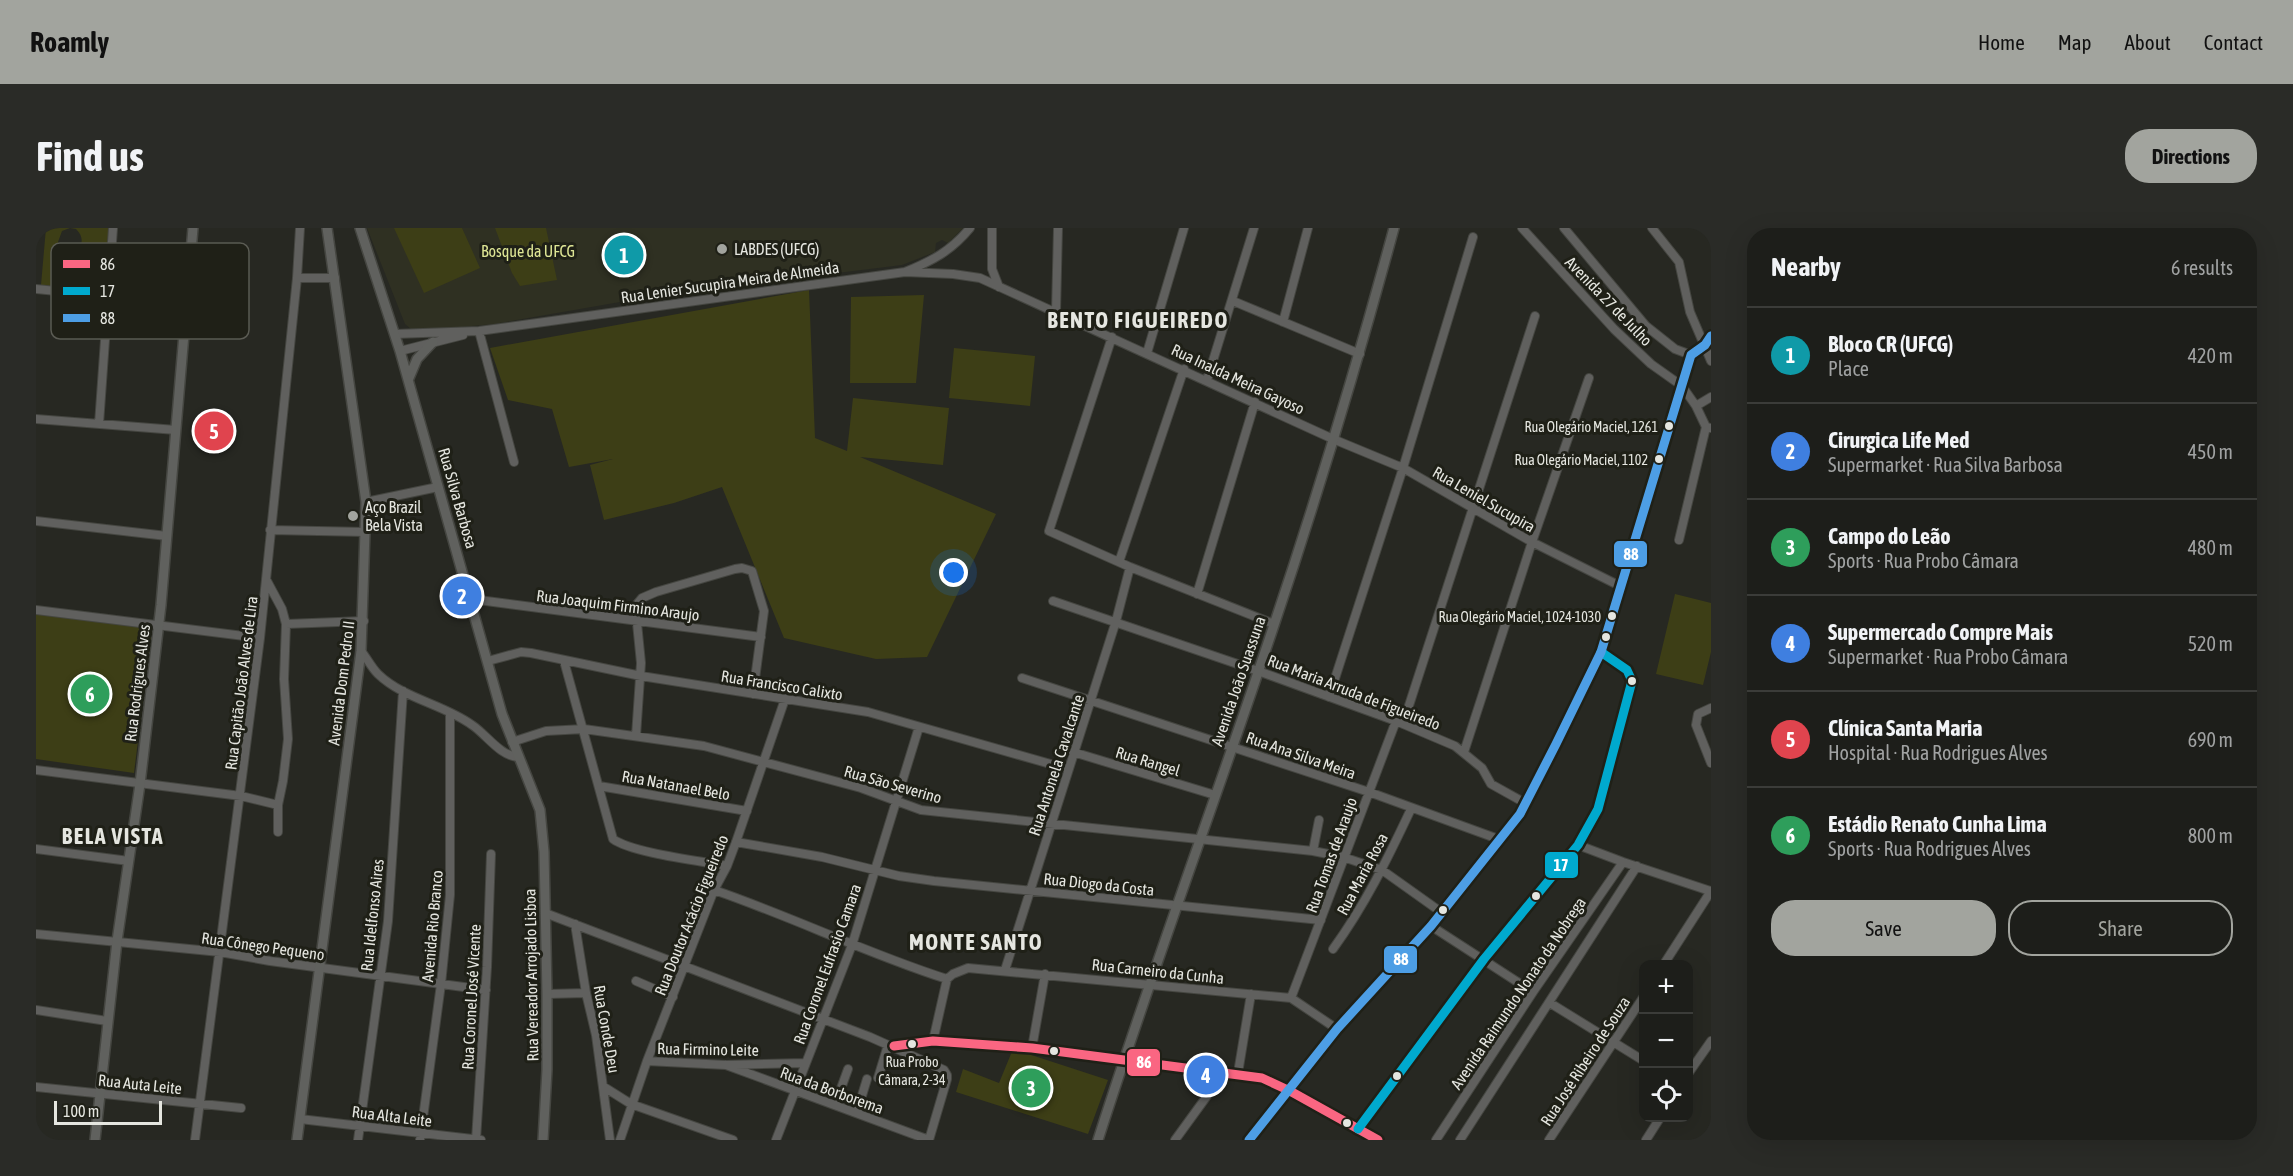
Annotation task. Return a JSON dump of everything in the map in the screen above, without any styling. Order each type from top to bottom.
[{"type":"main road","name":"Rua Rodrigues Alves","points":[[192,243],[193,228]]},
{"type":"main road","name":"Avenida Dom Pedro II","points":[[297,1140],[361,651],[366,532],[366,502],[327,228]]},
{"type":"main road","name":"Rua Silva Barbosa","points":[[360,228],[409,380],[512,742],[540,810]]},
{"type":"main road","name":"Avenida João Suassuna","points":[[1098,1140],[1149,983],[1274,624],[1360,354],[1394,228]]},
{"type":"main road","name":"Rua Rodrigues Alves","points":[[95,1140],[107,1021],[159,626],[185,339]]},
{"type":"main road","points":[[409,380],[417,359],[433,342]]},
{"type":"main road","name":"Rua Vereador Arrojado Lisboa","points":[[540,810],[544,852],[547,994],[547,1070],[543,1140]]},
{"type":"street","points":[[112,243],[113,228]]},
{"type":"street","name":"Rua Capitão João Alves de Lira","points":[[195,1140],[267,580],[300,228]]},
{"type":"street","name":"Rua Lenier Sucupira Meira de Almeida","points":[[400,351],[479,331],[905,272],[932,261],[957,244],[970,228]]},
{"type":"street","points":[[991,228],[992,269],[999,287]]},
{"type":"street","points":[[1056,312],[1058,228]]},
{"type":"street","points":[[1147,353],[1184,228]]},
{"type":"street","points":[[1207,380],[1254,228]]},
{"type":"street","points":[[1283,322],[1308,228]]},
{"type":"street","name":"Avenida 27 de Julho","points":[[1522,228],[1614,329],[1651,364],[1682,386],[1709,428]]},
{"type":"street","points":[[1564,228],[1646,326],[1675,348],[1691,354]]},
{"type":"street","points":[[1652,228],[1678,262],[1690,312],[1711,361]]},
{"type":"street","points":[[1329,697],[1403,468],[1473,237]]},
{"type":"street","points":[[932,261],[934,274]]},
{"type":"street","points":[[980,278],[992,269]]},
{"type":"street","name":"Rua Inalda Meira Gayoso","points":[[905,272],[953,274],[980,278],[1184,369],[1333,439]]},
{"type":"street","points":[[297,278],[335,278]]},
{"type":"street","points":[[36,289],[51,291]]},
{"type":"street","points":[[1233,301],[1360,354]]},
{"type":"street","name":"Rua Tomas de Araujo","points":[[1291,998],[1343,857],[1400,722],[1535,316]]},
{"type":"street","points":[[479,331],[514,462]]},
{"type":"street","name":"Rua Lenier Sucupira Meira de Almeida","points":[[395,334],[479,331]]},
{"type":"street","points":[[1249,1140],[1337,1029],[1431,926],[1520,814],[1601,652],[1691,354],[1705,345],[1711,336]]},
{"type":"street","points":[[1112,337],[1048,531],[1130,567],[1274,624]]},
{"type":"street","points":[[99,424],[104,339]]},
{"type":"street","points":[[1119,562],[1184,369]]},
{"type":"street","points":[[1464,752],[1532,542],[1589,378]]},
{"type":"street","points":[[1696,406],[1711,397]]},
{"type":"street","points":[[1197,594],[1255,402]]},
{"type":"street","points":[[36,419],[176,430]]},
{"type":"street","points":[[1679,540],[1709,428]]},
{"type":"street","name":"Rua Leniel Sucupira","points":[[1333,439],[1403,468],[1532,542],[1620,586]]},
{"type":"street","points":[[366,502],[438,488]]},
{"type":"street","points":[[36,521],[167,536]]},
{"type":"street","points":[[270,530],[366,532]]},
{"type":"street","name":"Rua Antonela Cavalcante","points":[[1005,970],[1116,621],[1130,567]]},
{"type":"street","points":[[636,736],[641,676],[636,607],[642,598],[735,569],[742,568],[752,571],[764,611],[753,694]]},
{"type":"street","points":[[267,580],[282,609],[286,624],[284,679],[288,739],[278,805],[278,832]]},
{"type":"street","name":"Rua Joaquim Firmino Araujo","points":[[471,599],[761,637]]},
{"type":"street","name":"Rua Maria Arruda de Figueiredo","points":[[1053,601],[1116,621],[1400,722],[1455,746],[1482,768],[1491,784],[1525,803]]},
{"type":"street","points":[[36,610],[260,638]]},
{"type":"street","points":[[286,624],[363,621]]},
{"type":"street","points":[[361,651],[377,673],[403,691],[473,726],[506,753],[518,757]]},
{"type":"street","name":"Rua Francisco Calixto","points":[[488,661],[525,652],[641,676],[868,712],[1068,769]]},
{"type":"street","points":[[1358,1129],[1484,959],[1578,845],[1598,809],[1632,681],[1627,670],[1601,652]]},
{"type":"street","points":[[564,661],[613,839],[620,844],[648,851],[727,866]]},
{"type":"street","name":"Rua Ana Silva Meira","points":[[1022,678],[1369,792],[1501,840]]},
{"type":"street","name":"Rua Idelfonso Aires","points":[[358,1140],[388,921],[403,691]]},
{"type":"street","name":"Rua Doutor Acácio Figueiredo","points":[[620,1140],[647,1061],[714,890],[727,866],[736,842],[785,699]]},
{"type":"street","points":[[1709,708],[1698,714],[1696,725],[1711,763]]},
{"type":"street","name":"Avenida Rio Branco","points":[[420,1136],[441,984],[451,867],[450,713]]},
{"type":"street","name":"Rua Coronel Eufrasio Camara","points":[[776,1140],[804,1063],[852,945],[919,727]]},
{"type":"street","name":"Rua São Severino","points":[[512,742],[546,731],[584,729],[636,736],[704,746],[764,760],[921,810],[1343,857],[1382,870],[1441,912]]},
{"type":"street","name":"Rua Rangel","points":[[1073,752],[1215,795]]},
{"type":"street","points":[[36,770],[241,796],[278,805]]},
{"type":"street","name":"Rua Natanael Belo","points":[[600,786],[747,811]]},
{"type":"street","name":"Rua Maria Rosa","points":[[1333,949],[1355,918],[1382,870],[1411,809]]},
{"type":"street","name":"Rua Tomas de Araujo","points":[[1313,852],[1319,820]]},
{"type":"street","name":"Rua Diogo da Costa","points":[[736,842],[822,856],[934,881],[1321,920]]},
{"type":"street","points":[[1578,845],[1711,891],[1667,960]]},
{"type":"street","points":[[36,849],[129,861]]},
{"type":"street","name":"Rua Coronel José Vicente","points":[[476,1140],[492,854]]},
{"type":"street","name":"Avenida Raimundo Nonato da Nobrega","points":[[1436,1140],[1533,992],[1623,862]]},
{"type":"street","name":"Avenida Raimundo Nonato da Nobrega","points":[[1460,1140],[1637,866]]},
{"type":"street","points":[[714,890],[756,904],[852,945],[947,979],[933,1041]]},
{"type":"street","points":[[544,913],[686,966],[944,1070],[947,1079],[929,1140]]},
{"type":"street","name":"Rua Conde Deu","points":[[575,924],[586,993],[596,1035],[610,1140]]},
{"type":"street","points":[[1431,926],[1533,992]]},
{"type":"street","name":"Rua Cônego Pequeno","points":[[36,934],[220,952],[486,990]]},
{"type":"street","name":"Rua Carneiro da Cunha","points":[[947,979],[968,968],[1005,970],[1291,998],[1337,1029]]},
{"type":"street","points":[[1032,1048],[1045,974]]},
{"type":"street","points":[[636,981],[673,997]]},
{"type":"street","points":[[547,994],[586,993]]},
{"type":"street","points":[[1238,1073],[1251,994]]},
{"type":"street","points":[[1550,1003],[1639,1058]]},
{"type":"street","name":"Rua José Ribeiro de Souza","points":[[1550,1140],[1639,1004]]},
{"type":"street","points":[[36,1010],[107,1021]]},
{"type":"street","points":[[889,1046],[933,1041],[1032,1048],[1223,1074],[1238,1073],[1262,1078],[1290,1091],[1378,1140]]},
{"type":"street","points":[[1693,1068],[1711,1041]]},
{"type":"street","points":[[878,1078],[889,1046]]},
{"type":"street","name":"Rua Firmino Leite","points":[[647,1061],[726,1065],[804,1063]]},
{"type":"street","name":"Rua da Borborema","points":[[726,1065],[929,1140]]},
{"type":"street","points":[[835,1105],[848,1069]]},
{"type":"street","points":[[1175,1140],[1223,1074]]},
{"type":"street","points":[[857,1112],[867,1079]]},
{"type":"street","name":"Rua Auta Leite","points":[[36,1087],[241,1108]]},
{"type":"street","points":[[604,1087],[631,1104],[733,1140]]},
{"type":"street","name":"Rua Alta Leite","points":[[300,1119],[360,1125],[420,1136],[481,1140]]},
{"type":"street","points":[[1646,1140],[1657,1122]]},
{"type":"shaded area","points":[[367,228],[963,228],[948,243],[942,240],[936,243],[935,252],[902,265],[666,294],[494,324],[419,331],[405,324]]},
{"type":"green space","points":[[46,228],[70,228],[62,231],[58,243],[51,243],[51,286],[41,285]]},
{"type":"green space","points":[[70,228],[116,228],[115,243],[81,243],[79,232]]},
{"type":"green space","points":[[394,228],[462,228],[480,268],[424,293]]},
{"type":"green space","name":"Bosque da UFCG","points":[[495,228],[546,228],[557,280],[520,286],[512,273]]},
{"type":"green space","points":[[809,290],[815,438],[847,451],[853,398],[949,408],[943,465],[860,457],[996,514],[927,657],[876,659],[784,638],[722,487],[674,503],[604,520],[590,465],[613,459],[569,467],[552,409],[508,400],[490,348]]},
{"type":"green space","points":[[924,295],[916,383],[850,383],[851,297]]},
{"type":"green space","points":[[954,348],[1035,356],[1030,406],[949,398]]},
{"type":"green space","points":[[1675,594],[1711,603],[1711,652],[1703,685],[1656,674]]},
{"type":"green space","points":[[36,612],[152,628],[134,773],[36,759]]},
{"type":"green space","points":[[1013,1049],[1108,1080],[1088,1134],[956,1092],[963,1069],[999,1083]]},
{"type":"transit line","name":"88","points":[[1249,1140],[1337,1029],[1431,926],[1520,814],[1601,652],[1691,355],[1705,345],[1711,336]]},
{"type":"transit line","name":"17","points":[[1358,1129],[1484,959],[1578,845],[1598,809],[1632,681],[1627,670],[1601,652]]},
{"type":"transit line","name":"86","points":[[894,1046],[933,1041],[1032,1048],[1262,1078],[1378,1140]]},
{"type":"place","name":"LABDES (UFCG)","points":[[722,249]]},
{"type":"place","name":"Bloco CR (UFCG)","points":[[624,255]]},
{"type":"place","name":"Rua Olegário Maciel, 1261","points":[[1669,426]]},
{"type":"place","name":"Clínica Santa Maria","points":[[214,431]]},
{"type":"place","name":"Rua Olegário Maciel, 1102","points":[[1659,459]]},
{"type":"place","name":"Aço Brazil Bela Vista","points":[[353,516]]},
{"type":"place","name":"Cirurgica Life Med","points":[[462,596]]},
{"type":"place","name":"Rua Olegário Maciel, 1024-1030","points":[[1612,616]]},
{"type":"place","name":"Estádio Renato Cunha Lima","points":[[90,694]]},
{"type":"place","name":"Rua Probo Câmara, 2-34","points":[[912,1044]]},
{"type":"place","name":"Supermercado Compre Mais","points":[[1206,1075]]},
{"type":"place","name":"Campo do Leão","points":[[1031,1088]]},
{"type":"district","name":"BENTO FIGUEIREDO","points":[[1138,320]]},
{"type":"district","name":"BELA VISTA","points":[[113,836]]},
{"type":"district","name":"MONTE SANTO","points":[[976,942]]}]
